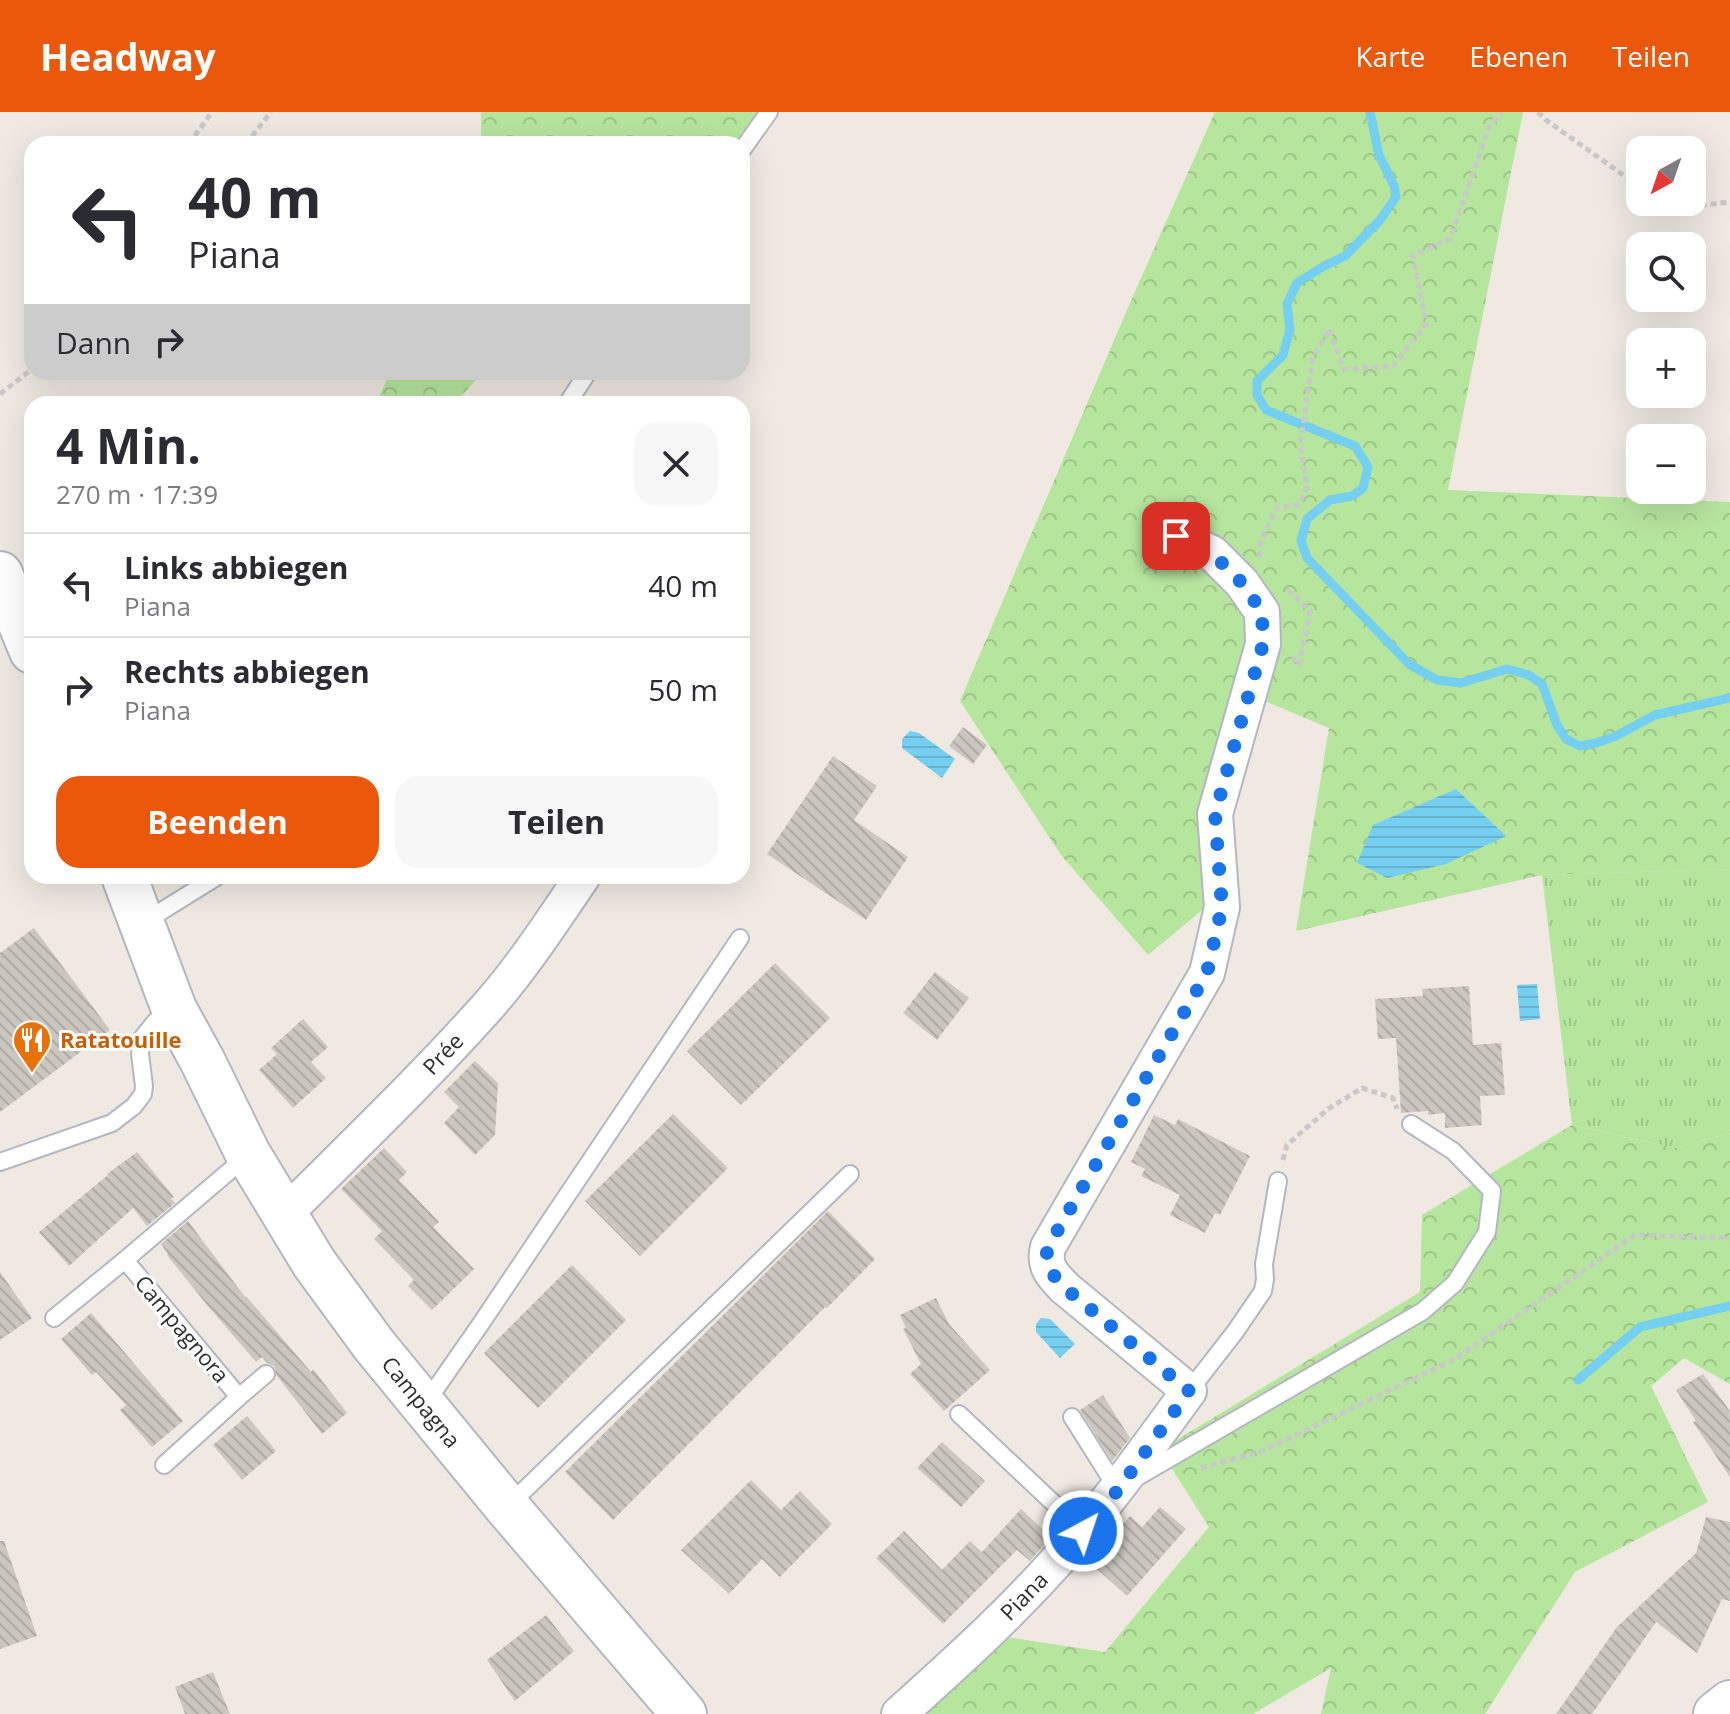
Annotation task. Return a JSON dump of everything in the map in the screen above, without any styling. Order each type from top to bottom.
[{"type":"street","points":[[1176,536],[1212,553],[1242,583],[1262,612],[1263,644],[1215,814],[1222,907],[1207,973],[1046,1254],[1048,1268],[1065,1288],[1189,1391]]},
{"type":"street","points":[[0,574],[24,632]]},
{"type":"street","name":"Campagna","points":[[127,884],[174,1009],[248,1154],[343,1304],[507,1507],[684,1714]]},
{"type":"street","name":"Prée","points":[[284,1215],[491,1003],[533,950],[578,884]]},
{"type":"street","name":"Piana","points":[[899,1714],[987,1634],[1045,1574],[1118,1490],[1189,1391]]},
{"type":"street","points":[[1716,1714],[1730,1703]]},
{"type":"lane","points":[[750,139],[769,112]]},
{"type":"lane","points":[[143,922],[205,884]]},
{"type":"lane","points":[[424,1405],[740,938]]},
{"type":"lane","points":[[0,1162],[112,1123],[134,1106],[143,1094],[144,1086],[140,1054],[142,1038],[155,1022],[174,1009]]},
{"type":"lane","points":[[1072,1417],[1118,1490],[1149,1469],[1423,1311],[1455,1283],[1487,1232],[1492,1191],[1453,1151],[1411,1124]]},
{"type":"lane","name":"Campagnora","points":[[54,1318],[248,1154]]},
{"type":"lane","points":[[507,1507],[850,1174]]},
{"type":"lane","points":[[1189,1391],[1263,1291],[1264,1264],[1278,1181]]},
{"type":"lane","name":"Campagnora","points":[[125,1260],[239,1397]]},
{"type":"lane","name":"Campagnora","points":[[164,1465],[266,1374]]},
{"type":"lane","points":[[959,1414],[1083,1531]]},
{"type":"path","points":[[195,136],[212,112]]},
{"type":"path","points":[[252,136],[271,112]]},
{"type":"path","points":[[1260,543],[1276,508],[1299,505],[1307,487],[1300,445],[1313,358],[1329,329],[1344,369],[1393,366],[1426,324],[1413,255],[1450,239],[1489,127],[1502,112]]},
{"type":"path","points":[[1538,112],[1626,177]]},
{"type":"path","points":[[1706,205],[1730,202]]},
{"type":"path","points":[[0,394],[24,375]]},
{"type":"path","points":[[1288,655],[1299,665],[1310,611]]},
{"type":"path","points":[[1278,1181],[1287,1145],[1328,1109],[1362,1088],[1393,1098],[1398,1113],[1411,1124]]},
{"type":"path","points":[[1189,1471],[1260,1452],[1453,1360],[1635,1235],[1730,1238]]},
{"type":"green space","points":[[481,112],[763,112],[741,136],[481,136]]},
{"type":"green space","points":[[1215,112],[1523,112],[1448,490],[1626,498],[1626,504],[1730,502],[1730,869],[1542,875],[1296,931],[1329,728],[1248,694],[1212,902],[1148,955],[1061,855],[960,701]]},
{"type":"green space","points":[[386,380],[476,380],[461,396],[380,396]]},
{"type":"green space","points":[[1730,869],[1730,1133],[1675,1148],[1572,1125],[1542,875]]},
{"type":"green space","points":[[1572,1125],[1675,1148],[1730,1133],[1730,1384],[1684,1358],[1651,1386],[1708,1502],[1575,1572],[1485,1714],[1321,1714],[1331,1668],[1253,1714],[899,1714],[987,1634],[1105,1652],[1209,1527],[1160,1450],[1420,1292],[1422,1215]]},
{"type":"water","points":[[910,731],[919,733],[955,759],[942,778],[902,748],[902,739]]},
{"type":"water","points":[[1456,789],[1506,836],[1446,864],[1387,878],[1357,863],[1373,825]]},
{"type":"water","points":[[1537,984],[1540,1019],[1520,1021],[1517,985]]},
{"type":"water","points":[[1041,1318],[1050,1319],[1075,1344],[1060,1358],[1036,1332],[1036,1324]]},
{"type":"building","points":[[963,727],[987,745],[973,764],[949,746]]},
{"type":"building","points":[[833,756],[877,786],[854,820],[908,857],[866,920],[767,854]]},
{"type":"building","points":[[34,928],[110,1030],[0,1112],[0,953]]},
{"type":"building","points":[[775,963],[830,1018],[741,1105],[687,1051]]},
{"type":"building","points":[[935,972],[969,998],[937,1040],[903,1013]]},
{"type":"building","points":[[1469,986],[1473,1045],[1501,1043],[1505,1095],[1480,1096],[1482,1125],[1445,1128],[1445,1113],[1401,1113],[1396,1038],[1378,1039],[1375,999],[1423,996],[1422,989]]},
{"type":"building","points":[[303,1019],[328,1047],[311,1062],[326,1078],[293,1108],[259,1070],[277,1054],[271,1048]]},
{"type":"building","points":[[475,1061],[498,1083],[495,1135],[475,1155],[444,1123],[459,1107],[444,1092]]},
{"type":"building","points":[[673,1114],[728,1168],[640,1256],[585,1201]]},
{"type":"building","points":[[1154,1115],[1175,1125],[1178,1119],[1250,1156],[1220,1215],[1215,1213],[1205,1233],[1170,1215],[1180,1195],[1141,1176],[1145,1169],[1131,1162]]},
{"type":"building","points":[[384,1148],[407,1172],[399,1180],[439,1222],[433,1227],[474,1269],[432,1310],[408,1286],[414,1280],[374,1239],[382,1231],[341,1189]]},
{"type":"building","points":[[137,1152],[174,1197],[171,1199],[175,1203],[147,1226],[133,1208],[69,1266],[39,1232]]},
{"type":"building","points":[[828,1211],[875,1259],[613,1520],[565,1472]]},
{"type":"building","points":[[188,1221],[245,1297],[311,1372],[313,1369],[347,1413],[322,1434],[277,1376],[274,1366],[262,1357],[256,1362],[167,1255],[161,1244]]},
{"type":"building","points":[[572,1265],[626,1320],[538,1408],[484,1353]]},
{"type":"building","points":[[0,1272],[32,1318],[0,1340]]},
{"type":"building","points":[[936,1298],[949,1324],[990,1370],[944,1411],[910,1374],[921,1364],[903,1329],[906,1328],[900,1315]]},
{"type":"building","points":[[91,1313],[183,1421],[152,1447],[120,1410],[126,1405],[96,1372],[92,1375],[61,1339]]},
{"type":"building","points":[[1703,1374],[1730,1411],[1730,1477],[1693,1422],[1696,1421],[1676,1390]]},
{"type":"building","points":[[1103,1395],[1130,1438],[1112,1461],[1080,1410]]},
{"type":"building","points":[[247,1416],[276,1451],[242,1480],[213,1445]]},
{"type":"building","points":[[942,1442],[985,1481],[961,1507],[917,1468]]},
{"type":"building","points":[[751,1480],[781,1510],[800,1491],[832,1524],[780,1577],[762,1559],[729,1594],[681,1550]]},
{"type":"building","points":[[1160,1507],[1186,1529],[1127,1596],[1089,1562],[1130,1516],[1142,1527]]},
{"type":"building","points":[[1021,1509],[1051,1537],[1030,1561],[1017,1550],[943,1624],[876,1558],[904,1531],[942,1570],[970,1541],[982,1552]]},
{"type":"building","points":[[1706,1517],[1730,1522],[1730,1601],[1722,1599],[1697,1653],[1656,1622],[1592,1714],[1556,1714],[1617,1627],[1696,1553]]},
{"type":"building","points":[[0,1541],[4,1541],[37,1636],[0,1649]]},
{"type":"building","points":[[546,1615],[574,1651],[515,1701],[487,1660]]},
{"type":"building","points":[[213,1672],[230,1714],[185,1714],[175,1687]]},
{"type":"waterway","points":[[1370,112],[1379,155],[1396,197],[1380,220],[1345,256],[1297,283],[1287,304],[1290,329],[1283,355],[1257,381],[1257,395],[1266,410],[1355,446],[1368,467],[1363,488],[1352,496],[1330,500],[1307,519],[1301,541],[1307,558],[1409,664],[1437,680],[1461,683],[1507,669],[1529,675],[1542,684],[1557,725],[1566,739],[1580,746],[1616,736],[1655,715],[1730,698]]},
{"type":"waterway","points":[[1578,1380],[1640,1327],[1730,1306]]},
{"type":"place","name":"Ratatouille","points":[[32,1074]]},
{"type":"route","points":[[1083,1531],[1118,1490],[1189,1391],[1065,1288],[1048,1268],[1046,1254],[1207,973],[1222,907],[1215,814],[1263,644],[1262,612],[1242,583],[1212,553],[1176,536]]}]
